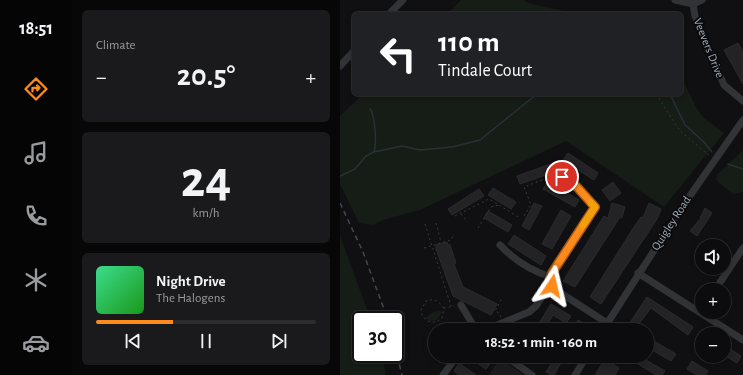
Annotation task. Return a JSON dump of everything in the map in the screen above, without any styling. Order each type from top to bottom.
[{"type":"street","points":[[391,12],[403,0]]},
{"type":"street","name":"Veevers Drive","points":[[675,0],[693,4],[695,16],[724,85],[743,101]]},
{"type":"street","points":[[693,4],[702,0]]},
{"type":"street","points":[[340,66],[352,53]]},
{"type":"street","name":"Quigley Road","points":[[608,323],[638,273],[714,159],[743,120]]},
{"type":"street","points":[[502,323],[529,312],[536,306],[595,207],[577,187],[562,177]]},
{"type":"street","points":[[500,245],[514,258],[551,281],[556,290],[608,323]]},
{"type":"street","points":[[720,283],[743,248]]},
{"type":"street","points":[[638,273],[695,308]]},
{"type":"street","points":[[460,305],[472,323]]},
{"type":"street","points":[[712,319],[743,340]]},
{"type":"street","points":[[443,375],[452,363]]},
{"type":"street","points":[[515,363],[532,375]]},
{"type":"street","points":[[575,375],[583,363]]},
{"type":"path","points":[[657,96],[680,131],[714,159]]},
{"type":"path","points":[[524,216],[531,204],[524,187],[552,176],[562,177]]},
{"type":"path","points":[[455,216],[489,199],[520,218]]},
{"type":"path","points":[[478,228],[491,208],[498,205]]},
{"type":"path","points":[[461,213],[467,221]]},
{"type":"path","points":[[436,223],[441,243]]},
{"type":"path","points":[[425,224],[451,306]]},
{"type":"path","points":[[424,248],[451,240],[454,234]]},
{"type":"path","points":[[500,317],[499,313],[495,311],[502,298]]},
{"type":"path","points":[[432,299],[437,301],[444,308],[442,318],[436,322],[430,322],[422,315],[421,310],[426,301],[432,299]]},
{"type":"path","points":[[444,308],[460,305]]},
{"type":"shaded area","points":[[461,0],[523,0],[531,4],[569,12],[449,12]]},
{"type":"shaded area","points":[[683,81],[696,107],[704,118],[724,133],[664,207],[566,141],[420,210],[383,220],[373,225],[359,223],[340,184],[340,116],[361,96],[683,96]]},
{"type":"shaded area","points":[[743,150],[743,192],[733,194],[716,180],[718,174]]},
{"type":"shaded area","points":[[340,236],[368,311],[352,311],[352,363],[383,363],[386,375],[340,375]]},
{"type":"shaded area","points":[[433,312],[442,312],[437,320],[430,321],[425,318]]},
{"type":"shaded area","points":[[497,363],[507,363],[524,375],[489,375]]},
{"type":"building","points":[[738,43],[743,52],[743,84],[724,50]]},
{"type":"building","points":[[568,153],[598,173],[594,180],[563,160]]},
{"type":"building","points":[[551,164],[554,172],[520,184],[517,176]]},
{"type":"building","points":[[548,182],[579,200],[575,207],[543,189]]},
{"type":"building","points":[[613,182],[621,193],[610,201],[602,190]]},
{"type":"building","points":[[493,188],[516,202],[511,209],[488,195]]},
{"type":"building","points":[[479,189],[484,196],[452,215],[448,209]]},
{"type":"building","points":[[534,203],[542,206],[529,230],[522,226]]},
{"type":"building","points":[[612,203],[625,207],[622,218],[620,217],[575,287],[563,281],[604,216],[608,218]]},
{"type":"building","points":[[649,203],[661,209],[657,219],[601,304],[590,297],[632,230],[641,217],[643,218]]},
{"type":"building","points":[[705,208],[712,213],[697,236],[690,231],[701,218]]},
{"type":"building","points":[[561,210],[571,216],[552,249],[542,244]]},
{"type":"building","points":[[488,211],[512,225],[508,232],[484,218]]},
{"type":"building","points":[[514,235],[546,256],[541,265],[508,244]]},
{"type":"building","points":[[447,242],[448,245],[450,245],[456,263],[454,264],[463,287],[497,304],[491,315],[453,296],[436,249],[436,245]]},
{"type":"building","points":[[647,297],[693,327],[688,335],[651,308],[639,323],[630,323]]},
{"type":"building","points":[[551,304],[571,316],[566,323],[553,315],[548,323],[539,323]]},
{"type":"building","points":[[578,320],[583,323],[576,323]]},
{"type":"building","points":[[654,341],[676,354],[671,361],[654,351]]},
{"type":"building","points":[[731,350],[741,356],[737,363],[731,359]]},
{"type":"building","points":[[692,361],[708,371],[706,375],[697,375],[687,369]]},
{"type":"building","points":[[459,363],[476,375],[459,375],[454,371]]},
{"type":"building","points":[[477,363],[490,363],[486,369]]},
{"type":"building","points":[[552,363],[561,363],[554,375],[546,372]]},
{"type":"building","points":[[602,363],[611,363],[619,368],[615,375],[595,375]]},
{"type":"building","points":[[636,363],[651,363],[665,371],[662,375],[656,375]]},
{"type":"waterway","points":[[340,176],[355,169],[366,156],[374,152],[402,146],[420,150],[452,147],[480,140],[535,96]]},
{"type":"waterway","points":[[671,96],[685,125],[704,142],[712,152]]},
{"type":"waterway","points":[[370,109],[372,112],[375,130],[374,152]]},
{"type":"waterway","points":[[728,164],[743,169]]},
{"type":"railway","points":[[340,203],[363,252],[385,311]]},
{"type":"railway","points":[[399,363],[402,375]]},
{"type":"slow traffic","points":[[583,225],[595,207],[591,203]]},
{"type":"route","points":[[552,286],[550,281],[552,273],[595,207],[577,187],[562,177]]}]
